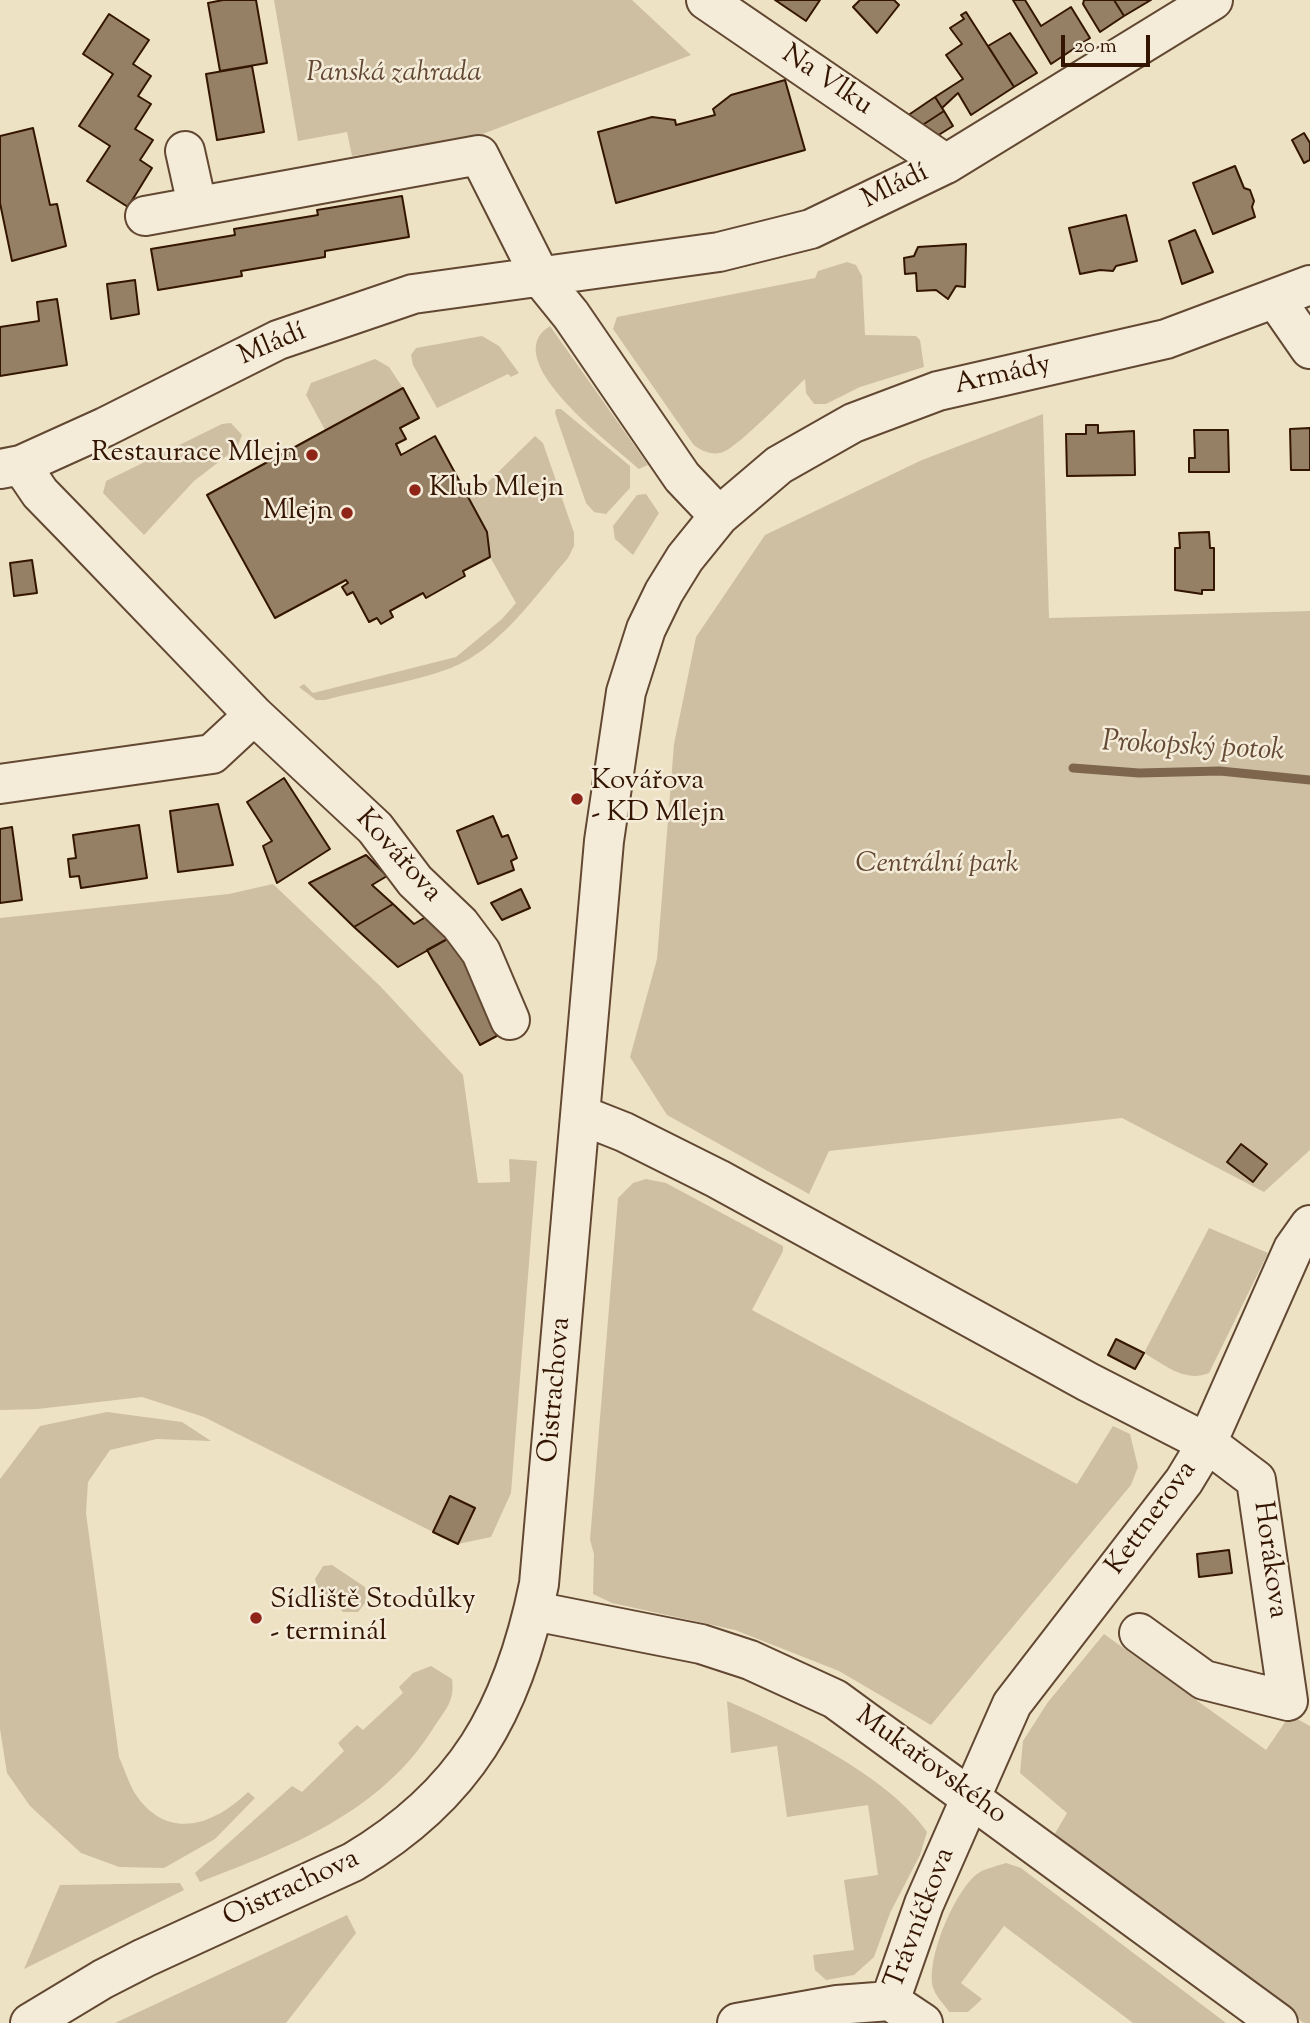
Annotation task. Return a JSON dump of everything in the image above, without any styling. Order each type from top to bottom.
[{"type":"street","name":"Na Vlku","points":[[705,0],[946,164]]},
{"type":"street","name":"Mládí","points":[[11,467],[105,427],[278,340],[413,294],[719,252],[811,229],[946,164],[1213,0]]},
{"type":"street","points":[[185,151],[197,205]]},
{"type":"street","points":[[145,216],[479,155],[541,278],[571,316],[682,477],[719,516]]},
{"type":"street","points":[[1293,292],[1310,349]]},
{"type":"street","name":"Armády","points":[[719,516],[779,465],[853,423],[939,391],[1166,339],[1293,292]]},
{"type":"street","name":"Kovářova","points":[[11,467],[50,503],[254,715],[375,828],[415,881],[460,924],[481,952],[510,1020]]},
{"type":"street","name":"Oistrachova","points":[[30,2023],[133,1964],[354,1863],[411,1825],[460,1774],[498,1715],[525,1644],[534,1611],[543,1550],[604,841],[626,692],[646,629],[664,592],[685,558],[719,516]]},
{"type":"street","points":[[0,784],[212,754],[254,715]]},
{"type":"street","name":"Horákova","points":[[581,1115],[668,1154],[1207,1443],[1256,1480],[1288,1701],[1204,1680],[1139,1633]]},
{"type":"street","name":"Kettnerova","points":[[972,1798],[1012,1704],[1184,1481],[1207,1443],[1293,1249],[1310,1225]]},
{"type":"street","name":"Mukařovského","points":[[534,1611],[701,1644],[750,1660],[835,1699],[1278,2023]]},
{"type":"street","name":"Trávníčkova","points":[[890,2001],[924,1904],[972,1798]]},
{"type":"street","name":"Trávníčkova","points":[[737,2023],[837,2005],[890,2001],[923,2023]]},
{"type":"green space","name":"Panská zahrada","points":[[274,0],[632,0],[691,55],[472,138],[352,156],[347,132],[298,141]]},
{"type":"green space","points":[[847,262],[856,265],[862,276],[865,335],[916,336],[920,340],[924,367],[860,387],[826,404],[814,404],[806,393],[805,379],[764,419],[723,452],[707,452],[693,444],[613,329],[617,317],[815,278],[818,271]]},
{"type":"green space","points":[[550,326],[648,465],[639,469],[585,422],[547,380],[537,359],[537,341]]},
{"type":"green space","points":[[482,336],[499,346],[519,373],[511,377],[508,374],[437,408],[413,365],[411,355],[416,348]]},
{"type":"green space","points":[[375,359],[389,367],[403,388],[325,430],[306,395],[311,383]]},
{"type":"green space","points":[[556,409],[561,409],[630,466],[630,488],[606,514],[594,512],[586,503],[555,413]]},
{"type":"green space","name":"Centrální park","points":[[1043,414],[1049,618],[1310,611],[1310,1150],[1264,1192],[1122,1118],[829,1151],[809,1194],[667,1115],[630,1057],[657,959],[674,744],[696,637],[765,535],[922,460]],"holes":[[[1227,1162],[1267,1164],[1253,1182]]]},
{"type":"green space","points":[[231,423],[242,435],[237,448],[194,481],[144,535],[103,493],[106,481],[222,424]]},
{"type":"green space","points":[[535,436],[543,443],[574,533],[574,546],[568,558],[515,620],[485,648],[451,668],[436,673],[325,700],[316,700],[299,687],[304,684],[313,693],[456,657],[502,619],[516,603],[490,557],[487,532],[467,494],[486,484]]},
{"type":"green space","points":[[646,494],[659,513],[633,555],[615,539],[613,526],[637,495]]},
{"type":"green space","points":[[273,884],[380,986],[463,1075],[478,1183],[510,1182],[509,1159],[537,1161],[511,1493],[491,1537],[458,1544],[475,1508],[451,1496],[433,1532],[204,1417],[142,1397],[38,1409],[0,1410],[0,918],[229,894]]},
{"type":"green space","points":[[646,1179],[666,1183],[783,1246],[783,1251],[752,1310],[1077,1484],[1113,1426],[1130,1434],[1138,1467],[1131,1485],[931,1725],[839,1671],[735,1630],[612,1603],[593,1594],[594,1554],[590,1540],[618,1198],[633,1183]]},
{"type":"green space","points":[[1209,1228],[1268,1253],[1209,1373],[1192,1376],[1175,1371],[1144,1353]]},
{"type":"green space","points":[[107,1412],[182,1422],[211,1441],[157,1439],[110,1450],[88,1482],[86,1513],[119,1757],[134,1792],[147,1808],[160,1818],[190,1824],[220,1813],[248,1792],[255,1798],[215,1839],[164,1868],[119,1867],[81,1853],[30,1806],[7,1773],[0,1729],[0,1479],[40,1426]]},
{"type":"green space","points":[[332,1565],[365,1587],[366,1602],[358,1612],[343,1612],[317,1586],[315,1579],[323,1566]]},
{"type":"green space","points":[[1104,1634],[1266,1750],[1290,1715],[1310,1726],[1310,2023],[1304,2023],[1053,1837],[1067,1813],[1020,1773],[1023,1741],[1048,1702]]},
{"type":"green space","points":[[431,1666],[452,1679],[451,1699],[413,1757],[388,1782],[330,1824],[266,1855],[200,1882],[195,1873],[292,1786],[302,1792],[344,1751],[338,1743],[357,1725],[363,1730],[403,1693],[399,1687],[413,1673]]},
{"type":"green space","points":[[727,1701],[807,1739],[864,1773],[889,1792],[927,1832],[920,1855],[890,1913],[874,1957],[854,1975],[826,1980],[815,1970],[813,1955],[854,1950],[844,1880],[878,1875],[868,1805],[787,1817],[777,1746],[731,1753]]},
{"type":"green space","points":[[1006,1863],[1021,1868],[1226,2023],[1133,2023],[1004,1926],[961,1983],[982,1999],[968,2012],[949,2012],[935,1993],[932,1978],[937,1945],[944,1926],[971,1880],[980,1872]]},
{"type":"green space","points":[[180,1883],[184,1890],[24,1969],[60,1885]]},
{"type":"green space","points":[[347,1915],[356,1933],[286,2023],[115,2023]]},
{"type":"building","points":[[256,0],[267,63],[220,71],[208,3]]},
{"type":"building","points":[[775,0],[820,0],[806,21]]},
{"type":"building","points":[[860,0],[894,0],[899,5],[877,33],[853,7]]},
{"type":"building","points":[[1013,0],[1025,0],[1041,26],[1071,7],[1090,38],[1051,64]]},
{"type":"building","points":[[1084,0],[1114,0],[1124,16],[1100,32],[1083,4]]},
{"type":"building","points":[[1114,0],[1151,0],[1124,16]]},
{"type":"building","points":[[966,12],[1014,87],[971,115],[958,93],[942,108],[935,97],[963,79],[946,55],[962,44],[950,28],[964,19],[961,15]]},
{"type":"building","points":[[109,14],[149,40],[133,64],[151,76],[138,96],[151,104],[135,129],[153,140],[140,160],[152,168],[128,207],[87,181],[110,146],[79,126],[113,74],[83,54]]},
{"type":"building","points":[[1010,33],[1037,73],[1014,87],[988,46]]},
{"type":"building","points":[[252,66],[264,132],[217,140],[206,74]]},
{"type":"building","points":[[785,80],[805,150],[616,203],[598,132],[652,117],[675,120],[676,125],[715,115],[713,109],[731,95]]},
{"type":"building","points":[[935,97],[944,111],[921,126],[907,116]]},
{"type":"building","points":[[944,111],[953,126],[937,136],[921,126]]},
{"type":"building","points":[[33,128],[50,205],[57,204],[66,246],[12,261],[0,203],[0,136]]},
{"type":"building","points":[[1304,133],[1310,143],[1310,160],[1304,163],[1292,140]]},
{"type":"building","points":[[1235,166],[1244,188],[1250,190],[1255,217],[1213,234],[1193,183]]},
{"type":"building","points":[[402,196],[409,237],[325,251],[325,257],[241,271],[242,276],[158,290],[151,249],[235,235],[234,229],[318,215],[317,210]]},
{"type":"building","points":[[1126,215],[1137,261],[1116,266],[1113,271],[1100,270],[1080,274],[1069,228]]},
{"type":"building","points":[[1195,230],[1213,272],[1182,284],[1169,241]]},
{"type":"building","points":[[966,244],[965,287],[956,286],[948,299],[936,290],[917,291],[916,273],[905,274],[904,258],[914,256],[918,247]]},
{"type":"building","points":[[135,280],[139,314],[111,319],[107,284]]},
{"type":"building","points":[[57,299],[67,365],[0,376],[0,327],[39,321],[37,302]]},
{"type":"building","name":"Mlejn","points":[[403,388],[419,418],[400,428],[406,439],[396,444],[401,455],[435,436],[487,532],[490,557],[463,571],[465,576],[426,598],[423,593],[390,611],[393,617],[381,624],[377,618],[369,622],[353,592],[347,595],[342,587],[348,583],[346,580],[275,618],[207,495]]},
{"type":"building","points":[[1086,425],[1098,425],[1098,433],[1134,431],[1135,475],[1067,476],[1066,434],[1086,434]]},
{"type":"building","points":[[1310,428],[1310,470],[1291,470],[1290,429]]},
{"type":"building","points":[[1194,430],[1228,430],[1229,472],[1189,472],[1189,458],[1195,458]]},
{"type":"building","points":[[1209,532],[1210,548],[1214,548],[1214,590],[1202,590],[1202,594],[1175,590],[1175,548],[1180,548],[1179,533]]},
{"type":"building","points":[[32,560],[37,593],[14,596],[10,563]]},
{"type":"building","points":[[284,778],[330,849],[277,883],[263,846],[272,841],[247,802]]},
{"type":"building","points":[[218,804],[233,865],[178,872],[170,811]]},
{"type":"building","points":[[493,816],[502,837],[508,835],[517,858],[511,861],[514,870],[478,884],[457,831]]},
{"type":"building","points":[[139,825],[147,878],[81,888],[79,876],[70,877],[68,859],[76,858],[73,835]]},
{"type":"building","points":[[12,827],[22,900],[0,903],[0,829]]},
{"type":"building","points":[[366,855],[387,876],[372,885],[393,904],[354,927],[309,883]]},
{"type":"building","points":[[521,889],[530,908],[502,920],[491,903]]},
{"type":"building","points":[[393,904],[414,924],[429,915],[453,936],[398,967],[354,927]]},
{"type":"building","points":[[453,936],[506,1031],[480,1045],[427,950]]},
{"type":"building","points":[[1241,1144],[1267,1164],[1253,1182],[1227,1162]]},
{"type":"building","points":[[1116,1339],[1144,1353],[1135,1369],[1108,1355]]},
{"type":"building","points":[[450,1496],[475,1508],[458,1544],[433,1532]]},
{"type":"building","points":[[1229,1550],[1232,1573],[1199,1577],[1197,1554]]},
{"type":"waterway","name":"Prokopský potok","points":[[1073,768],[1139,773],[1220,771],[1310,780]]},
{"type":"place","name":"Restaurace Mlejn","points":[[312,455]]},
{"type":"place","name":"Klub Mlejn","points":[[415,490]]},
{"type":"place","name":"Mlejn","points":[[347,513]]},
{"type":"place","name":"Kovářova - KD Mlejn","points":[[577,799]]},
{"type":"place","name":"Sídliště Stodůlky - terminál","points":[[256,1618]]}]
